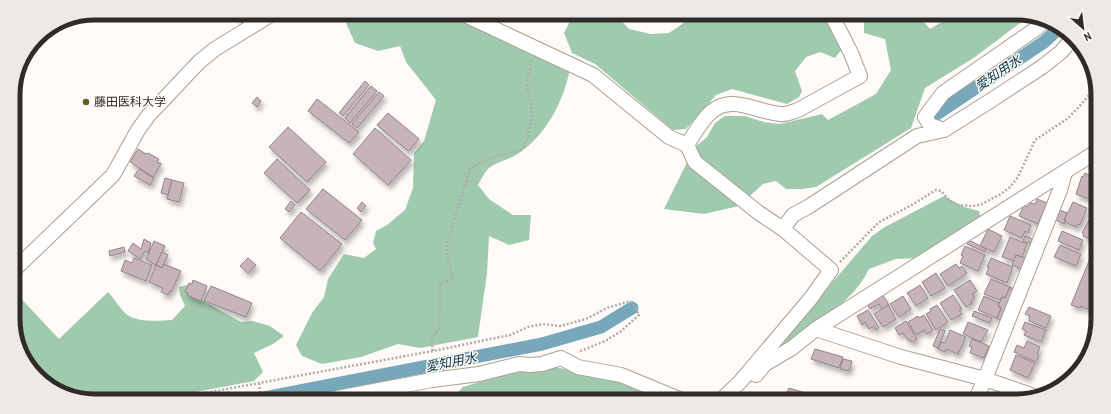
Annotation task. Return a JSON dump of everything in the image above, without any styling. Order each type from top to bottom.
[{"type":"street","points":[[20,264],[113,174],[138,130],[148,116],[199,62],[215,49],[262,20]]},
{"type":"street","points":[[476,20],[593,75],[669,137],[687,145],[695,162],[759,213],[783,229],[831,270],[811,298],[740,382],[727,394]]},
{"type":"street","points":[[687,145],[703,121],[719,106],[738,104],[780,114],[787,114],[798,110],[860,76],[851,53],[834,20]]},
{"type":"street","points":[[944,130],[930,125],[925,117],[943,93],[1040,24]]},
{"type":"street","points":[[783,229],[793,215],[808,207],[917,136],[944,130],[1042,67],[1064,48]]},
{"type":"street","points":[[740,394],[765,364],[792,348],[816,329],[1091,155]]},
{"type":"street","points":[[978,394],[1060,190],[1064,172]]},
{"type":"street","points":[[816,329],[901,357],[985,379],[1027,393]]},
{"type":"street","points":[[359,394],[432,380],[479,374],[519,364],[542,364],[561,358],[578,367],[621,376],[666,394]]},
{"type":"path","points":[[433,351],[431,341],[432,337],[439,330],[440,285],[442,282],[452,280],[446,248],[470,168],[495,156],[519,151],[523,148],[532,115],[531,103],[527,90],[527,80],[535,48]]},
{"type":"path","points":[[831,270],[879,222],[910,206],[936,190],[941,191],[950,201],[958,205],[970,206],[980,205],[1001,194],[1018,177],[1035,140],[1067,119],[1091,92]]},
{"type":"path","points":[[199,394],[433,351],[510,335],[528,327],[543,324],[560,326],[586,319],[607,308],[632,302],[639,315],[620,332],[579,352],[561,358]]},
{"type":"path","points":[[259,383],[260,394]]},
{"type":"green space","points":[[351,20],[470,20],[570,68],[558,106],[544,129],[536,139],[516,155],[488,169],[478,185],[489,199],[513,215],[531,215],[529,240],[509,245],[489,236],[487,273],[478,337],[420,348],[398,344],[361,357],[322,364],[302,356],[296,345],[312,313],[324,297],[328,279],[344,254],[364,258],[376,249],[373,243],[376,231],[387,225],[405,210],[413,188],[414,153],[424,141],[436,100],[406,62],[400,46],[378,51],[355,43],[346,23]]},
{"type":"green space","points":[[570,20],[621,20],[629,29],[651,34],[669,33],[688,20],[828,20],[842,49],[835,58],[820,52],[806,57],[795,71],[802,91],[799,97],[787,104],[732,89],[716,95],[686,129],[673,130],[595,64],[572,53],[564,33]]},
{"type":"green space","points":[[864,20],[922,20],[930,29],[945,20],[1024,20],[975,57],[925,88],[911,128],[816,187],[786,189],[776,181],[763,184],[739,206],[704,214],[664,209],[694,148],[707,137],[715,123],[725,116],[745,116],[764,122],[780,124],[822,114],[828,120],[876,94],[891,70],[885,39],[864,33]]},
{"type":"green space","points":[[944,196],[964,207],[979,211],[981,220],[921,258],[896,259],[869,269],[861,282],[839,306],[772,353],[872,236],[885,227]]},
{"type":"green space","points":[[191,284],[192,296],[241,322],[252,321],[270,326],[284,336],[273,344],[254,353],[263,372],[254,381],[186,394],[80,393],[53,381],[39,369],[28,352],[21,334],[20,297],[59,339],[108,292],[128,316],[140,320],[172,320],[185,306],[180,295],[179,287]]},
{"type":"green space","points":[[553,367],[614,377],[654,394],[456,394],[463,387],[502,375]]},
{"type":"building","points":[[240,20],[250,20],[243,25]]},
{"type":"building","points":[[365,81],[369,85],[343,116],[339,113]]},
{"type":"building","points":[[371,86],[377,91],[350,123],[345,118]]},
{"type":"building","points":[[379,92],[384,96],[357,128],[352,124]]},
{"type":"building","points":[[257,97],[261,101],[257,107],[252,103]]},
{"type":"building","points":[[317,99],[359,132],[349,143],[308,111]]},
{"type":"building","points":[[388,113],[419,139],[408,151],[377,125]]},
{"type":"building","points":[[288,127],[326,162],[307,182],[269,147]]},
{"type":"building","points":[[375,128],[411,160],[388,185],[353,154]]},
{"type":"building","points":[[138,149],[159,159],[157,162],[161,164],[153,177],[130,162]]},
{"type":"building","points":[[277,159],[310,190],[297,203],[264,173]]},
{"type":"building","points":[[139,169],[154,178],[150,185],[134,176]]},
{"type":"building","points":[[1085,173],[1091,176],[1091,200],[1076,194],[1082,176],[1083,177]]},
{"type":"building","points":[[165,178],[172,180],[168,195],[161,193]]},
{"type":"building","points":[[172,180],[184,183],[179,202],[167,199]]},
{"type":"building","points":[[323,189],[362,220],[345,240],[306,209]]},
{"type":"building","points":[[1037,199],[1047,203],[1038,224],[1019,216],[1024,205],[1027,207],[1031,203],[1035,204]]},
{"type":"building","points":[[291,201],[295,205],[289,212],[285,209]]},
{"type":"building","points":[[362,202],[366,206],[361,212],[357,208]]},
{"type":"building","points":[[1073,202],[1087,208],[1080,225],[1078,224],[1076,227],[1065,222],[1066,220],[1064,220]]},
{"type":"building","points":[[1060,210],[1067,213],[1064,224],[1056,220]]},
{"type":"building","points":[[301,212],[342,244],[320,271],[280,238]]},
{"type":"building","points":[[1010,216],[1031,225],[1028,233],[1025,231],[1022,238],[1004,230]]},
{"type":"building","points":[[1091,218],[1091,239],[1083,236],[1084,234],[1082,233]]},
{"type":"building","points":[[988,229],[1002,236],[994,252],[980,246]]},
{"type":"building","points":[[1062,231],[1083,240],[1079,250],[1058,241]]},
{"type":"building","points":[[1025,236],[1033,239],[1031,244],[1023,241]]},
{"type":"building","points":[[1010,237],[1027,244],[1022,257],[1016,255],[1014,261],[1002,257]]},
{"type":"building","points":[[144,239],[151,243],[148,253],[145,251],[140,259],[128,251],[133,243],[141,249]]},
{"type":"building","points":[[969,240],[986,249],[985,252],[967,244]]},
{"type":"building","points":[[154,241],[165,246],[156,265],[146,260]]},
{"type":"building","points":[[1060,245],[1081,254],[1076,266],[1054,257]]},
{"type":"building","points":[[965,246],[985,255],[978,271],[960,263],[963,256],[961,255]]},
{"type":"building","points":[[124,247],[125,252],[110,256],[109,251]]},
{"type":"building","points":[[162,252],[168,255],[162,268],[156,265]]},
{"type":"building","points":[[1016,255],[1025,258],[1021,269],[1012,265]]},
{"type":"building","points":[[1091,256],[1091,311],[1081,306],[1080,308],[1071,305]]},
{"type":"building","points":[[134,258],[152,265],[146,281],[121,271],[125,260],[132,263]]},
{"type":"building","points":[[248,258],[256,265],[248,273],[240,266]]},
{"type":"building","points":[[991,258],[1013,267],[1007,283],[986,274]]},
{"type":"building","points":[[164,264],[181,271],[171,292],[170,291],[168,295],[161,292],[163,288],[149,282],[156,265],[162,268]]},
{"type":"building","points":[[956,264],[959,268],[962,266],[967,273],[948,286],[940,274]]},
{"type":"building","points":[[936,273],[945,288],[931,296],[922,282]]},
{"type":"building","points":[[991,279],[1010,287],[1005,298],[1002,297],[1000,300],[984,294]]},
{"type":"building","points":[[193,280],[207,286],[201,301],[187,295],[188,293],[185,292],[189,283],[192,284]]},
{"type":"building","points":[[970,280],[977,291],[972,294],[975,298],[971,301],[972,303],[966,307],[954,290]]},
{"type":"building","points":[[920,285],[928,298],[916,306],[907,293]]},
{"type":"building","points":[[211,286],[252,303],[246,317],[204,301]]},
{"type":"building","points":[[1010,287],[1014,289],[1000,320],[997,318],[1001,308],[998,306],[1002,297],[1005,298]]},
{"type":"building","points":[[882,294],[889,305],[882,309],[879,304],[870,309],[867,304]]},
{"type":"building","points":[[953,295],[962,309],[959,310],[962,314],[951,320],[940,303]]},
{"type":"building","points":[[903,296],[911,309],[899,317],[890,304]]},
{"type":"building","points":[[984,296],[999,303],[998,306],[1001,308],[997,318],[978,310]]},
{"type":"building","points":[[888,305],[896,319],[883,327],[874,314]]},
{"type":"building","points":[[937,305],[948,322],[936,330],[926,314],[931,311],[930,309]]},
{"type":"building","points":[[1029,307],[1051,316],[1046,328],[1029,321],[1030,316],[1025,314]]},
{"type":"building","points":[[868,310],[879,328],[876,330],[873,326],[869,329],[865,322],[862,325],[857,316]]},
{"type":"building","points":[[974,311],[992,318],[990,323],[972,316]]},
{"type":"building","points":[[924,315],[933,330],[927,334],[924,330],[916,335],[908,322],[918,316],[919,318]]},
{"type":"building","points":[[906,321],[917,339],[913,342],[908,340],[903,333],[899,335],[895,328]]},
{"type":"building","points":[[968,322],[988,330],[981,342],[963,334]]},
{"type":"building","points":[[1025,322],[1046,330],[1041,342],[1024,335],[1026,331],[1022,329]]},
{"type":"building","points":[[940,329],[945,331],[938,348],[933,346]]},
{"type":"building","points":[[950,330],[966,337],[958,354],[946,349],[945,352],[938,349],[941,342],[945,343]]},
{"type":"building","points":[[972,339],[989,346],[984,358],[970,353],[972,347],[969,346]]},
{"type":"building","points":[[1027,341],[1040,347],[1036,362],[1014,352],[1017,345],[1024,348]]},
{"type":"building","points":[[815,349],[843,357],[839,368],[811,359]]},
{"type":"building","points":[[1016,355],[1035,363],[1028,378],[1010,370]]},
{"type":"building","points":[[843,359],[852,361],[849,371],[840,369]]},
{"type":"building","points":[[789,388],[808,394],[794,394],[787,392]]},
{"type":"waterway","name":"愛知用水","points":[[935,115],[1044,42],[1055,31]]},
{"type":"waterway","name":"愛知用水","points":[[285,394],[542,344],[601,327],[632,308]]},
{"type":"place","name":"藤田医科大学","points":[[86,102]]}]
